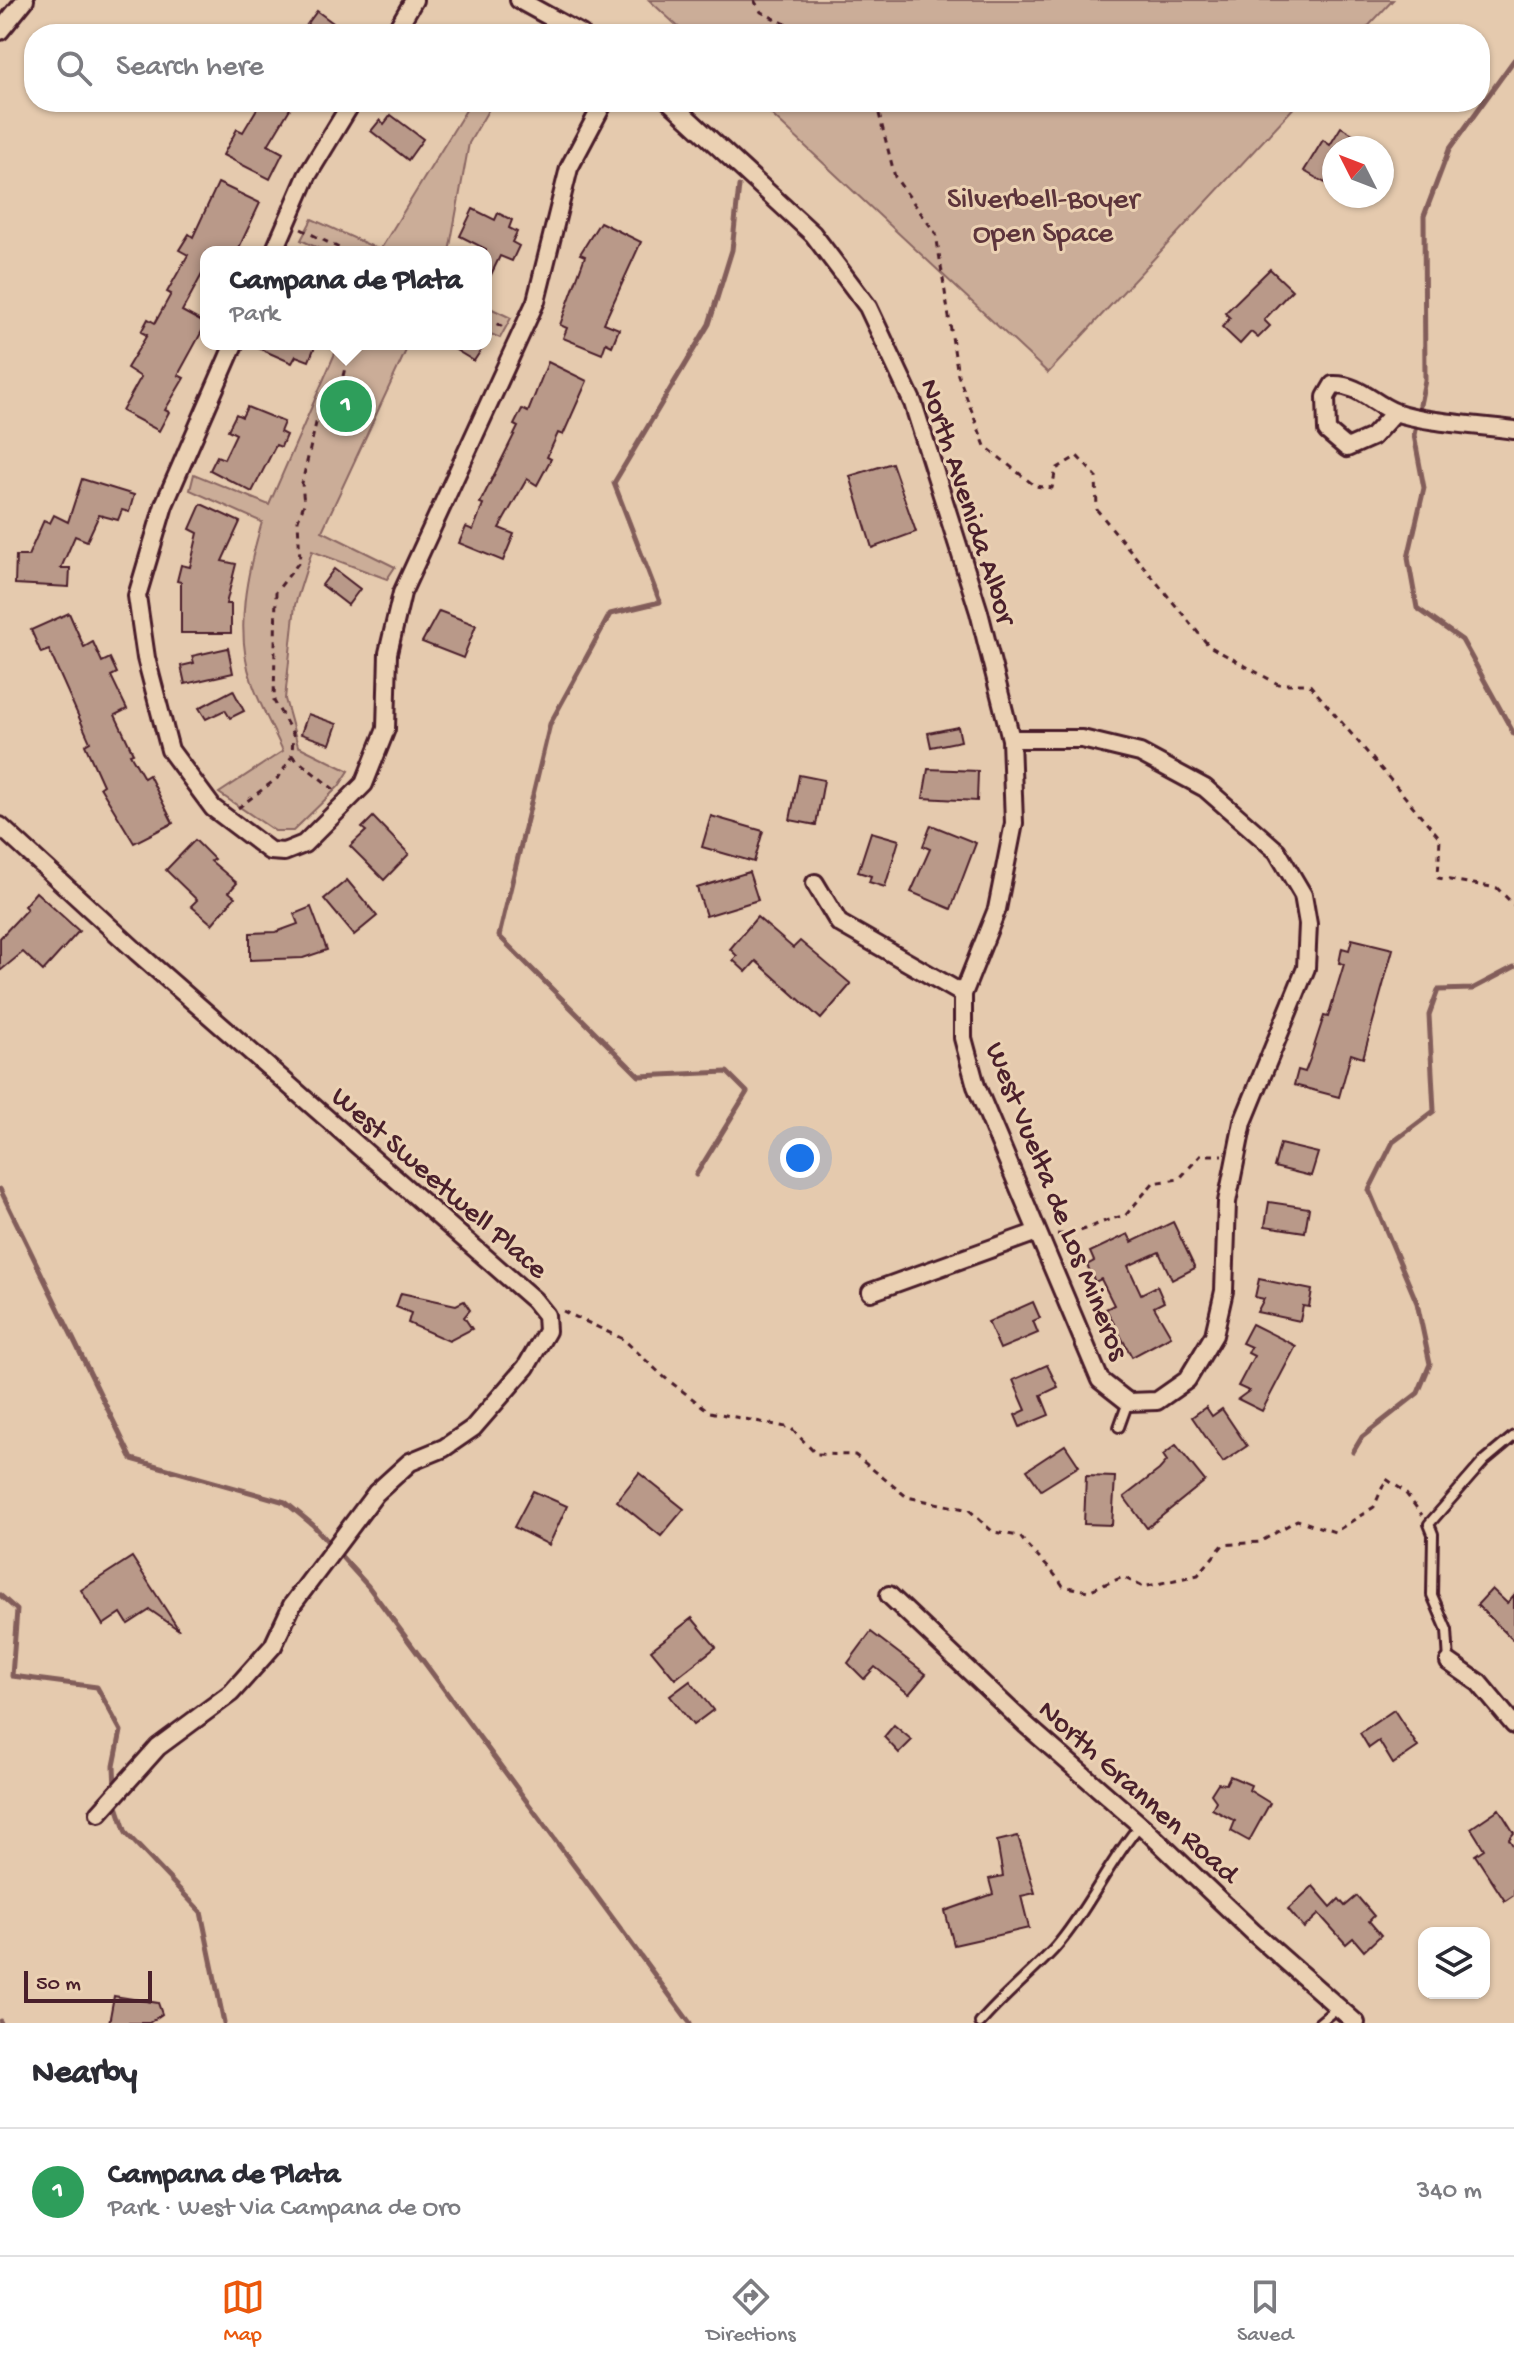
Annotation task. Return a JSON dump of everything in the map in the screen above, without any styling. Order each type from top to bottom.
[{"type":"street","points":[[0,31],[25,0]]},
{"type":"street","points":[[400,24],[414,0]]},
{"type":"street","points":[[519,0],[563,24]]},
{"type":"street","points":[[277,246],[307,176],[346,112]]},
{"type":"street","points":[[231,350],[164,505],[137,596],[146,658],[170,750],[213,808],[284,859],[304,844],[364,784],[386,729],[388,653],[402,593],[536,301],[569,168],[599,112]]},
{"type":"street","name":"North Avenida Albor","points":[[681,112],[813,234],[868,307],[913,403],[979,612],[1011,739],[1014,823],[997,909],[963,994]]},
{"type":"street","points":[[1395,412],[1372,437],[1347,448],[1327,431],[1324,414],[1326,397],[1333,385],[1344,384],[1373,397],[1395,412],[1514,430]]},
{"type":"street","name":"West Vuelta de Los Mineros","points":[[963,994],[963,1038],[976,1086],[1100,1380],[1128,1402],[1157,1401],[1187,1380],[1214,1335],[1224,1291],[1227,1202],[1243,1122],[1306,968],[1308,924],[1303,895],[1277,851],[1240,817],[1205,788],[1140,753],[1082,739],[1011,739]]},
{"type":"street","name":"West Sweetwell Place","points":[[0,826],[543,1311],[547,1331],[526,1367],[473,1428],[444,1448],[410,1462],[376,1493],[292,1605],[273,1646],[231,1693],[158,1747],[99,1813]]},
{"type":"street","points":[[815,883],[839,923],[963,994]]},
{"type":"street","points":[[871,1292],[1037,1232]]},
{"type":"street","name":"North Grannen Road","points":[[889,1595],[1026,1725],[1356,2023]]},
{"type":"street","points":[[1449,1662],[1479,1683],[1514,1725]]},
{"type":"lane","points":[[1119,1427],[1128,1402]]},
{"type":"lane","points":[[1449,1662],[1447,1630],[1432,1595],[1433,1534],[1429,1524],[1484,1461],[1514,1436]]},
{"type":"lane","points":[[980,2023],[1054,1949],[1090,1903],[1124,1844],[1140,1825]]},
{"type":"lane","points":[[1319,2023],[1338,2007]]},
{"type":"path","points":[[754,0],[761,12],[786,24]]},
{"type":"path","points":[[879,112],[895,177],[936,234],[958,375],[985,446],[1035,486],[1052,488],[1056,469],[1077,456],[1096,476],[1097,510],[1209,646],[1278,684],[1309,684],[1440,838],[1438,878],[1497,888],[1514,905]]},
{"type":"path","points":[[287,223],[335,246]]},
{"type":"path","points":[[492,321],[520,335]]},
{"type":"path","points":[[225,817],[279,777],[292,756],[293,734],[274,701],[276,592],[300,561],[298,520],[304,504],[302,483],[317,419],[341,384],[350,350]]},
{"type":"path","points":[[292,756],[348,801]]},
{"type":"path","points":[[1037,1232],[1074,1235],[1103,1219],[1125,1216],[1153,1183],[1179,1179],[1201,1155],[1236,1158]]},
{"type":"path","points":[[543,1311],[568,1311],[623,1339],[664,1377],[710,1412],[791,1428],[816,1454],[855,1455],[907,1497],[969,1510],[993,1532],[1020,1536],[1035,1557],[1051,1566],[1063,1586],[1088,1591],[1123,1577],[1143,1587],[1198,1575],[1223,1545],[1260,1542],[1297,1520],[1335,1532],[1374,1507],[1386,1479],[1404,1491],[1429,1524]]},
{"type":"green space","points":[[649,0],[1393,0],[1370,24],[675,24]]},
{"type":"green space","points":[[465,112],[487,112],[469,143],[450,246],[382,246]]},
{"type":"green space","name":"Silverbell-Boyer Open Space","points":[[769,112],[1290,112],[1048,373]]},
{"type":"green space","points":[[312,219],[371,246],[314,246],[301,240]]},
{"type":"green space","points":[[492,309],[511,318],[500,338],[492,335]]},
{"type":"green space","points":[[336,350],[406,350],[322,531],[395,567],[387,579],[312,551],[295,605],[285,699],[298,746],[349,771],[339,786],[293,831],[275,831],[219,793],[283,751],[252,682],[244,643],[247,581],[262,522],[190,490],[194,474],[269,505]]},
{"type":"building","points":[[317,11],[335,24],[307,24]]},
{"type":"building","points":[[255,112],[288,112],[268,145],[283,153],[270,179],[223,155],[237,129],[243,132]]},
{"type":"building","points":[[391,115],[423,139],[408,160],[371,131],[380,120],[384,124]]},
{"type":"building","points":[[1341,127],[1356,136],[1336,136]]},
{"type":"building","points":[[1322,142],[1322,181],[1304,171]]},
{"type":"building","points":[[218,183],[260,203],[240,246],[200,246],[200,278],[182,311],[200,321],[200,335],[178,375],[184,378],[165,410],[169,412],[159,431],[122,411],[141,377],[127,368],[147,335],[141,332],[148,319],[155,323],[171,294],[167,292],[188,255],[179,250],[189,234],[193,237]]},
{"type":"building","points":[[473,209],[495,220],[498,213],[512,220],[509,228],[517,232],[512,242],[519,246],[512,261],[500,256],[492,273],[492,246],[480,246],[460,236]]},
{"type":"building","points":[[600,222],[641,242],[604,323],[619,329],[612,346],[606,343],[602,354],[563,338],[567,328],[560,325],[585,256],[580,254]]},
{"type":"building","points":[[1270,269],[1292,290],[1264,320],[1270,326],[1258,338],[1251,332],[1240,344],[1222,327],[1230,318],[1225,313]]},
{"type":"building","points":[[263,350],[314,350],[309,361],[296,356],[292,363]]},
{"type":"building","points":[[456,350],[481,350],[474,361]]},
{"type":"building","points":[[548,362],[587,381],[563,435],[558,433],[547,457],[551,459],[537,485],[527,479],[499,528],[514,534],[503,561],[459,543],[466,527],[473,530],[483,504],[480,503],[518,427],[514,425],[522,409],[528,412]]},
{"type":"building","points":[[247,407],[284,422],[280,432],[286,435],[281,447],[276,445],[252,492],[210,470],[217,456],[224,459],[236,434],[228,430],[236,414],[242,417]]},
{"type":"building","points":[[892,463],[916,532],[872,548],[850,476]]},
{"type":"building","points":[[82,479],[134,495],[129,512],[122,510],[118,520],[99,515],[87,541],[75,536],[61,568],[70,568],[69,587],[15,584],[16,556],[28,556],[44,520],[50,523],[54,515],[68,522]]},
{"type":"building","points":[[201,504],[240,522],[222,561],[236,564],[226,604],[231,604],[231,633],[181,633],[181,582],[177,581],[181,565],[190,567],[198,533],[190,529]]},
{"type":"building","points":[[334,569],[360,589],[348,605],[322,585]]},
{"type":"building","points":[[439,611],[476,625],[463,658],[422,642]]},
{"type":"building","points":[[69,613],[84,647],[93,642],[102,662],[110,658],[117,673],[111,676],[127,709],[115,715],[133,753],[130,754],[144,778],[149,775],[173,823],[134,843],[100,787],[103,785],[85,745],[90,742],[49,650],[41,653],[31,630]]},
{"type":"building","points":[[228,648],[233,673],[185,684],[181,666],[194,663],[192,656]]},
{"type":"building","points":[[233,690],[244,711],[230,718],[225,710],[206,719],[199,708]]},
{"type":"building","points":[[308,714],[337,724],[330,744],[301,734]]},
{"type":"building","points":[[958,727],[961,741],[931,747],[928,733]]},
{"type":"building","points":[[928,769],[978,771],[977,801],[923,798]]},
{"type":"building","points":[[799,775],[824,780],[816,825],[790,820]]},
{"type":"building","points":[[711,816],[763,831],[754,862],[702,847]]},
{"type":"building","points":[[373,817],[409,854],[384,880],[350,846],[366,831],[362,828]]},
{"type":"building","points":[[931,825],[976,843],[951,909],[911,892],[930,849],[923,846]]},
{"type":"building","points":[[871,832],[899,840],[885,887],[869,882],[871,876],[858,872]]},
{"type":"building","points":[[195,840],[214,859],[211,861],[237,883],[229,892],[235,897],[212,924],[191,906],[197,900],[166,870]]},
{"type":"building","points":[[749,872],[758,900],[706,916],[697,888]]},
{"type":"building","points":[[347,880],[377,916],[354,935],[324,899]]},
{"type":"building","points":[[36,892],[79,931],[43,971],[23,952],[0,971],[0,938],[27,909],[24,906]]},
{"type":"building","points":[[311,907],[327,950],[303,958],[250,960],[250,933],[276,932],[298,924],[294,914]]},
{"type":"building","points":[[757,917],[793,948],[800,941],[851,984],[821,1019],[756,961],[746,972],[733,960],[737,956],[730,949]]},
{"type":"building","points":[[1352,939],[1393,949],[1363,1058],[1351,1054],[1339,1097],[1294,1085],[1298,1070],[1305,1072],[1324,1016],[1328,1017],[1344,964],[1339,963],[1342,948],[1349,950]]},
{"type":"building","points":[[1280,1144],[1318,1153],[1311,1176],[1274,1167]]},
{"type":"building","points":[[1269,1202],[1309,1208],[1305,1232],[1265,1226]]},
{"type":"building","points":[[1173,1222],[1195,1268],[1172,1280],[1159,1252],[1128,1266],[1141,1294],[1157,1286],[1164,1302],[1154,1307],[1171,1336],[1132,1357],[1106,1309],[1114,1305],[1101,1279],[1095,1282],[1087,1265],[1094,1261],[1090,1252],[1128,1234],[1132,1242]]},
{"type":"building","points":[[1259,1279],[1312,1290],[1309,1307],[1303,1306],[1300,1321],[1257,1312],[1264,1299],[1255,1297]]},
{"type":"building","points":[[401,1293],[456,1305],[464,1301],[470,1310],[464,1317],[472,1329],[449,1341],[408,1323],[411,1313],[396,1307]]},
{"type":"building","points":[[1033,1302],[1040,1318],[1033,1321],[1038,1333],[1000,1349],[988,1322]]},
{"type":"building","points":[[1252,1324],[1296,1346],[1262,1411],[1238,1399],[1249,1391],[1238,1386],[1254,1356],[1248,1353],[1251,1347],[1242,1343]]},
{"type":"building","points":[[1047,1365],[1058,1387],[1041,1395],[1049,1415],[1020,1427],[1015,1415],[1026,1410],[1013,1380]]},
{"type":"building","points":[[1206,1407],[1212,1416],[1222,1409],[1247,1446],[1223,1462],[1192,1417]]},
{"type":"building","points":[[1065,1445],[1079,1466],[1041,1490],[1027,1470]]},
{"type":"building","points":[[1176,1445],[1205,1481],[1147,1528],[1124,1497],[1159,1470],[1167,1461],[1163,1455]]},
{"type":"building","points":[[639,1473],[684,1509],[661,1536],[617,1501]]},
{"type":"building","points":[[1086,1476],[1115,1477],[1112,1525],[1084,1524]]},
{"type":"building","points":[[533,1491],[567,1506],[549,1545],[514,1527]]},
{"type":"building","points":[[132,1557],[179,1630],[150,1610],[128,1624],[121,1613],[103,1625],[81,1590]]},
{"type":"building","points":[[1492,1589],[1507,1603],[1514,1595],[1514,1641],[1477,1605]]},
{"type":"building","points":[[692,1618],[716,1647],[675,1679],[651,1650]]},
{"type":"building","points":[[871,1632],[926,1674],[909,1694],[875,1667],[864,1679],[848,1663]]},
{"type":"building","points":[[690,1681],[713,1710],[693,1725],[670,1696]]},
{"type":"building","points":[[1394,1710],[1418,1747],[1393,1764],[1379,1741],[1369,1748],[1360,1733]]},
{"type":"building","points":[[894,1725],[912,1740],[899,1753],[884,1737]]},
{"type":"building","points":[[1230,1776],[1251,1785],[1249,1790],[1270,1803],[1249,1841],[1231,1831],[1235,1821],[1212,1809],[1216,1801],[1211,1794],[1218,1783],[1226,1784]]},
{"type":"building","points":[[1499,1809],[1514,1833],[1509,1839],[1514,1847],[1514,1895],[1505,1901],[1475,1855],[1484,1849],[1471,1828]]},
{"type":"building","points":[[1018,1836],[1035,1893],[1021,1896],[1029,1928],[954,1945],[945,1911],[993,1894],[989,1879],[1003,1876],[997,1841]]},
{"type":"building","points":[[1313,1886],[1331,1907],[1339,1899],[1345,1906],[1357,1896],[1374,1916],[1369,1921],[1381,1935],[1364,1951],[1353,1938],[1346,1944],[1319,1914],[1304,1928],[1288,1909]]},
{"type":"building","points":[[114,1996],[158,2003],[162,2014],[149,2023],[109,2023]]},
{"type":"waterway","points":[[1490,93],[1514,60]]},
{"type":"waterway","points":[[1476,112],[1449,150],[1424,216],[1425,380],[1414,435],[1424,488],[1408,558],[1417,608],[1462,640],[1514,734]]},
{"type":"waterway","points":[[696,1175],[747,1092],[727,1072],[639,1076],[499,936],[550,724],[610,614],[660,602],[614,483],[709,324],[732,250],[739,186]]},
{"type":"waterway","points":[[1353,1452],[1362,1437],[1418,1393],[1430,1364],[1417,1303],[1369,1190],[1393,1142],[1434,1111],[1429,1015],[1438,990],[1472,989],[1514,967]]},
{"type":"waterway","points":[[0,1189],[132,1459],[285,1502],[313,1525],[368,1586],[690,2023]]},
{"type":"waterway","points":[[0,1595],[17,1610],[12,1676],[97,1687],[121,1731],[114,1766],[115,1789]]},
{"type":"waterway","points":[[116,1803],[126,1833],[201,1912],[224,2023]]},
{"type":"place","name":"Campana de Plata","points":[[346,406]]}]
